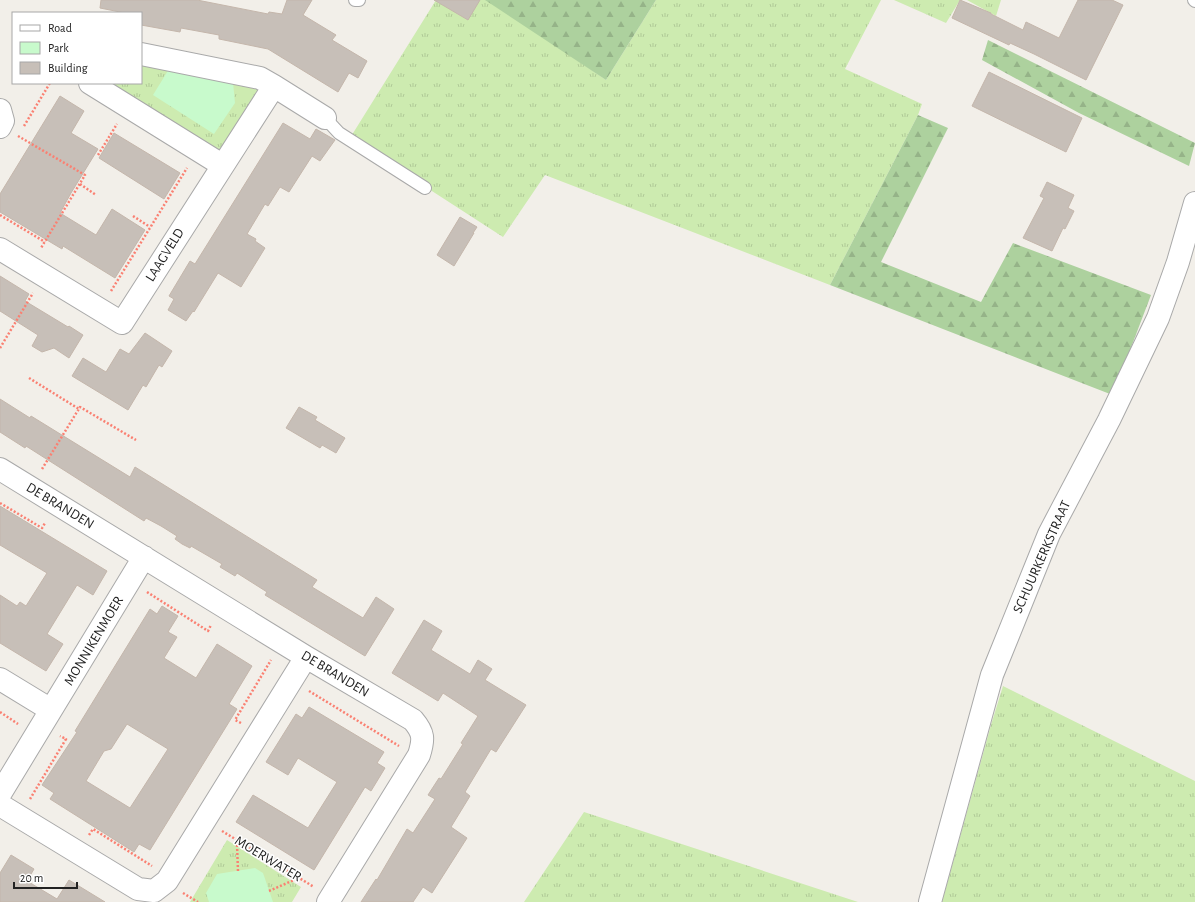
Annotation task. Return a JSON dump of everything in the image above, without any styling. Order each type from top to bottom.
[{"type":"street","points":[[142,54],[260,78],[325,118]]},
{"type":"street","points":[[92,84],[222,165]]},
{"type":"street","name":"LAAGVELD","points":[[0,249],[122,323],[274,86]]},
{"type":"street","name":"SCHUURKERKSTRAAT","points":[[930,902],[992,676],[1049,534],[1109,420],[1158,318],[1178,262],[1195,203]]},
{"type":"street","name":"DE BRANDEN","points":[[0,469],[281,642],[413,720],[420,729],[423,742],[418,758],[330,900]]},
{"type":"street","name":"MONNIKENMOER","points":[[0,794],[144,558]]},
{"type":"street","points":[[0,805],[138,889],[154,891],[170,877],[306,657]]},
{"type":"street","points":[[0,679],[47,718]]},
{"type":"lane","points":[[325,118],[339,134],[425,188]]},
{"type":"path","points":[[0,348],[37,271],[45,242],[86,175],[5,125],[49,84]]},
{"type":"path","points":[[98,155],[128,107]]},
{"type":"path","name":"LAAGVELD","points":[[100,310],[198,150]]},
{"type":"path","points":[[80,184],[96,195]]},
{"type":"path","points":[[0,215],[45,242]]},
{"type":"path","points":[[133,216],[150,227]]},
{"type":"path","points":[[29,378],[79,409],[80,407],[136,440]]},
{"type":"path","points":[[30,488],[79,409]]},
{"type":"path","points":[[130,581],[208,631],[223,606]]},
{"type":"path","points":[[258,734],[235,720],[281,642]]},
{"type":"path","name":"DE BRANDEN","points":[[292,681],[418,758]]},
{"type":"path","points":[[20,817],[66,739],[47,718]]},
{"type":"path","name":"MOERWATER","points":[[205,821],[296,876],[330,900]]},
{"type":"path","points":[[78,853],[94,829],[170,877]]},
{"type":"path","points":[[238,841],[238,871]]},
{"type":"path","points":[[269,891],[294,880],[296,876]]},
{"type":"green space","points":[[436,0],[490,0],[606,80],[656,0],[881,0],[845,69],[922,104],[918,115],[830,285],[545,175],[503,237],[350,138]]},
{"type":"green space","points":[[485,0],[656,0],[606,80]]},
{"type":"green space","points":[[894,0],[960,0],[946,23]]},
{"type":"green space","points":[[967,0],[1001,0],[996,16]]},
{"type":"green space","points":[[988,40],[1195,143],[1189,166],[1079,113],[982,60]]},
{"type":"green space","points":[[142,63],[256,87],[261,90],[219,153],[104,84],[142,84]]},
{"type":"green space","points":[[169,69],[233,82],[235,103],[214,134],[153,95]]},
{"type":"green space","points":[[918,115],[948,128],[881,262],[981,302],[1013,243],[1151,295],[1119,379],[1110,394],[830,285]]},
{"type":"green space","points":[[1003,686],[1195,781],[1195,902],[942,902]]},
{"type":"green space","points":[[584,812],[858,902],[524,902]]},
{"type":"green space","points":[[227,840],[301,887],[292,902],[190,902]]},
{"type":"green space","points":[[255,868],[263,873],[273,902],[209,902],[206,893],[217,874]]},
{"type":"building","points":[[101,0],[197,0],[268,14],[269,12],[282,14],[287,0],[312,0],[303,15],[336,35],[332,40],[367,61],[358,78],[349,73],[338,92],[268,49],[219,39],[219,35],[181,28],[180,32],[142,25],[142,12],[120,12],[100,8]]},
{"type":"building","points":[[434,0],[480,0],[468,20]]},
{"type":"building","points":[[960,0],[991,13],[1023,30],[1026,22],[1059,38],[1078,0],[1112,0],[1123,5],[1086,80],[1034,54],[1010,43],[1009,45],[952,18]]},
{"type":"building","points":[[989,72],[1082,118],[1066,152],[972,106]]},
{"type":"building","points":[[60,96],[84,111],[71,133],[98,149],[60,213],[96,235],[112,209],[145,230],[115,278],[63,246],[62,249],[0,212],[0,194]]},
{"type":"building","points":[[283,123],[310,139],[316,129],[335,140],[320,161],[312,156],[289,192],[280,187],[268,206],[265,204],[247,234],[256,239],[255,241],[265,248],[241,287],[218,273],[194,312],[193,311],[186,321],[168,310],[174,299],[169,296],[190,261],[195,264]]},
{"type":"building","points":[[114,133],[180,173],[164,199],[99,158]]},
{"type":"building","points":[[1047,182],[1074,195],[1068,208],[1074,211],[1065,229],[1063,228],[1052,251],[1023,238],[1044,198],[1040,196]]},
{"type":"building","points":[[460,217],[477,227],[454,266],[437,255]]},
{"type":"building","points":[[0,276],[29,294],[25,301],[83,335],[69,358],[54,348],[42,352],[32,346],[38,335],[0,311]]},
{"type":"building","points":[[145,333],[172,351],[162,367],[159,365],[146,387],[143,385],[128,410],[72,376],[83,358],[106,372],[120,349],[129,354]]},
{"type":"building","points":[[0,399],[30,418],[31,416],[130,477],[135,467],[317,580],[312,587],[363,618],[376,597],[394,609],[365,656],[265,595],[267,592],[237,573],[235,576],[220,567],[222,564],[191,546],[190,548],[182,544],[175,539],[177,536],[161,526],[146,518],[144,521],[26,446],[25,448],[0,432]]},
{"type":"building","points":[[299,407],[317,417],[315,420],[345,438],[336,453],[322,445],[320,448],[286,428]]},
{"type":"building","points":[[0,506],[107,571],[93,595],[77,585],[47,634],[63,644],[46,671],[0,643],[0,595],[17,606],[20,602],[26,606],[47,573],[0,545]]},
{"type":"building","points":[[162,606],[178,616],[168,632],[177,637],[164,658],[196,678],[217,644],[252,666],[229,704],[237,709],[150,850],[139,844],[134,852],[50,799],[54,793],[42,785],[77,732],[75,731],[150,609],[157,614]],"holes":[[[127,724],[168,749],[130,808],[86,781],[104,751],[111,749]]]},
{"type":"building","points":[[424,620],[442,631],[431,650],[470,674],[478,660],[492,669],[485,680],[526,705],[496,752],[491,749],[465,792],[470,796],[451,827],[467,838],[432,893],[423,887],[413,902],[361,902],[376,879],[377,880],[407,829],[413,833],[435,799],[428,795],[439,778],[441,779],[463,744],[461,743],[478,716],[443,693],[438,701],[392,673]]},
{"type":"building","points":[[309,707],[384,752],[377,763],[385,768],[371,791],[365,787],[314,870],[236,822],[253,795],[308,828],[337,782],[298,758],[288,775],[266,762],[296,714],[302,718]]},
{"type":"building","points":[[11,855],[34,869],[27,881],[57,899],[69,880],[105,902],[0,902],[0,873]]}]
